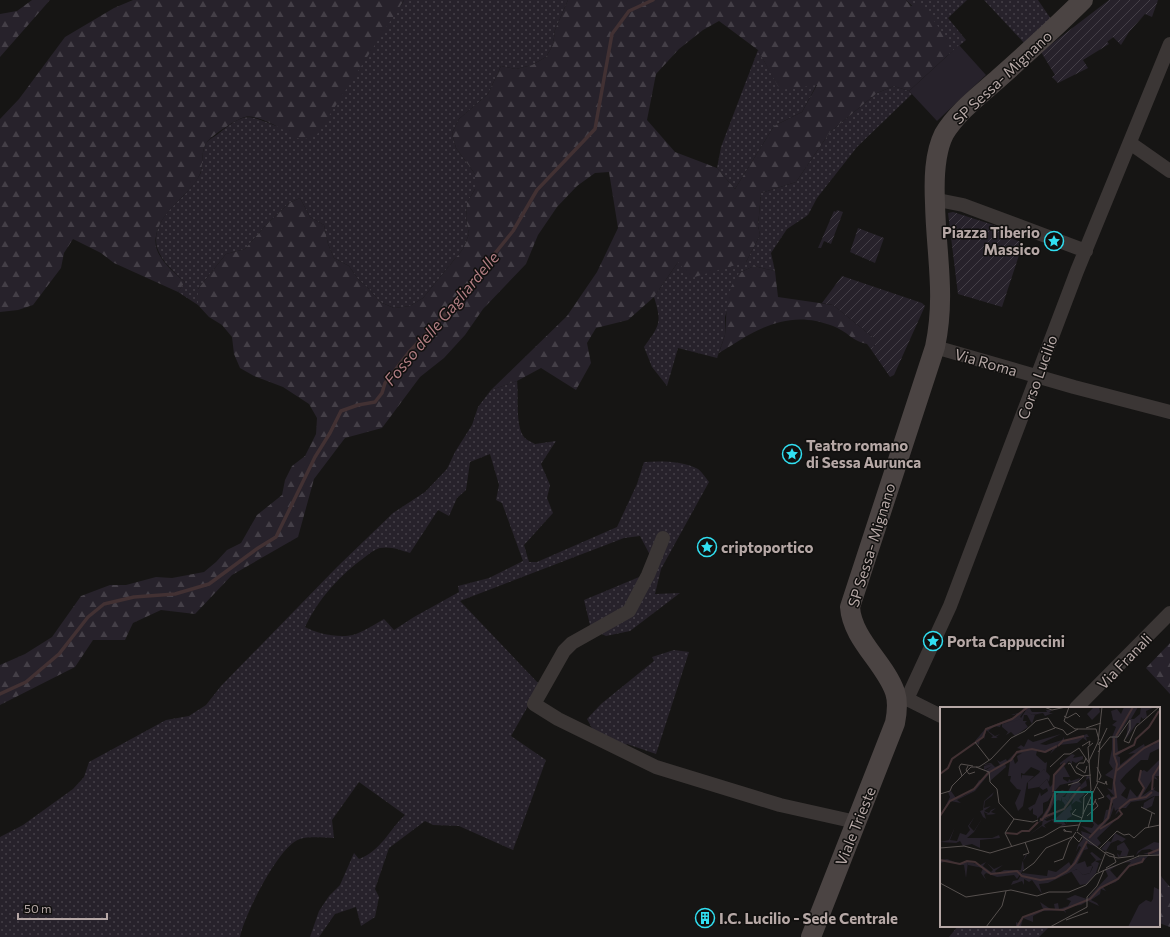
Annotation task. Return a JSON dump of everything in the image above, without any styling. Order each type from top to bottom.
[{"type":"street","name":"SP Sessa- Mignano","points":[[900,705],[893,688],[856,630],[850,607],[935,347],[940,322],[941,305],[935,202],[938,155],[941,143],[949,127],[970,104],[1083,0]]},
{"type":"street","name":"Corso Lucilio","points":[[900,705],[950,606],[997,486],[1036,377],[1086,251],[1130,143],[1166,64],[1170,44]]},
{"type":"street","points":[[1130,143],[1170,171]]},
{"type":"street","points":[[935,202],[943,201],[963,205],[1086,251]]},
{"type":"street","name":"Via Roma","points":[[935,347],[1036,377],[1170,412]]},
{"type":"street","points":[[663,538],[648,575],[629,611],[572,643],[564,651],[534,704],[558,719],[656,767],[780,805],[856,822]]},
{"type":"street","name":"Via Franali","points":[[1077,707],[1170,613]]},
{"type":"street","points":[[900,705],[940,716]]},
{"type":"street","name":"Viale Trieste","points":[[811,937],[893,731],[900,705]]},
{"type":"green space","points":[[32,0],[50,0],[0,57],[0,14],[17,11]]},
{"type":"green space","points":[[133,0],[404,0],[316,136],[300,139],[268,122],[256,118],[245,117],[231,124],[207,142],[203,154],[200,174],[189,190],[163,218],[156,236],[157,250],[160,256],[169,268],[185,282],[178,292],[114,263],[101,253],[73,239],[64,253],[61,268],[33,305],[18,310],[0,312],[0,119],[19,99],[65,37],[114,8]]},
{"type":"green space","points":[[404,0],[568,0],[555,30],[553,45],[546,57],[532,65],[516,69],[501,66],[488,94],[459,119],[452,133],[456,148],[475,174],[475,189],[467,203],[466,218],[469,234],[463,249],[423,298],[410,306],[394,308],[380,302],[358,279],[349,266],[334,258],[328,244],[324,225],[310,217],[300,198],[289,203],[265,226],[245,249],[226,254],[198,289],[198,305],[178,292],[185,282],[167,265],[161,256],[157,248],[156,238],[163,218],[190,189],[200,174],[203,152],[207,142],[240,119],[251,117],[276,126],[402,4]]},
{"type":"green space","points":[[568,0],[906,0],[911,6],[922,4],[947,39],[947,56],[909,91],[894,86],[877,93],[830,132],[796,182],[761,193],[758,226],[760,235],[746,262],[691,278],[678,262],[654,297],[628,320],[596,328],[587,343],[591,363],[576,390],[541,368],[517,381],[491,390],[567,316],[597,272],[618,228],[609,172],[595,173],[577,186],[557,207],[538,235],[526,264],[483,309],[465,335],[444,358],[420,377],[382,428],[345,438],[314,479],[298,537],[232,575],[195,614],[161,610],[133,623],[125,640],[93,640],[75,667],[0,705],[0,665],[25,654],[52,637],[81,596],[110,585],[126,585],[156,577],[172,578],[204,572],[227,550],[241,543],[257,515],[282,495],[285,480],[292,466],[305,456],[316,434],[317,418],[309,404],[283,387],[254,376],[240,368],[234,354],[232,337],[222,325],[209,317],[198,305],[198,289],[226,254],[245,249],[265,226],[289,203],[300,198],[310,217],[324,225],[328,244],[334,258],[349,266],[358,279],[380,302],[394,308],[410,306],[423,298],[463,249],[469,234],[466,218],[467,203],[475,189],[475,174],[456,148],[452,133],[459,119],[488,94],[501,66],[516,69],[532,65],[546,57],[553,45],[555,30]],"holes":[[[719,21],[758,50],[780,90],[817,85],[802,112],[774,126],[735,189],[717,168],[675,152],[647,120],[656,74],[679,49],[703,30]]]},
{"type":"green space","points":[[906,0],[967,0],[948,18],[966,40],[947,56],[947,39]]},
{"type":"green space","points":[[984,0],[1038,0],[1051,19],[1025,44]]},
{"type":"green space","points":[[1109,0],[1158,0],[1152,17],[1145,14],[1129,32],[1121,45],[1113,37],[1107,42],[1109,44],[1083,60],[1088,68],[1058,83],[1052,77],[1055,75],[1041,52]]},
{"type":"green space","points":[[959,45],[986,75],[937,121],[909,91]]},
{"type":"green space","points":[[758,50],[780,89],[817,84],[802,112],[774,126],[735,189],[717,168],[721,147]]},
{"type":"green space","points":[[894,86],[909,91],[912,94],[857,147],[817,198],[808,215],[787,229],[771,253],[775,271],[754,266],[739,273],[725,317],[725,335],[717,358],[678,348],[667,386],[652,367],[644,347],[658,324],[659,318],[654,297],[678,262],[746,262],[760,235],[758,226],[761,193],[796,182],[830,132],[877,93]]},
{"type":"green space","points":[[837,210],[843,212],[831,244],[824,241],[821,248],[818,248],[834,211],[836,212]]},
{"type":"green space","points":[[953,212],[1006,229],[1004,235],[1023,243],[1002,307],[958,294],[948,213]]},
{"type":"green space","points":[[858,228],[884,238],[875,263],[850,252]]},
{"type":"green space","points":[[754,266],[775,271],[778,297],[833,305],[875,339],[875,347],[870,348],[867,344],[854,339],[833,326],[816,321],[801,319],[773,324],[759,330],[719,353],[725,335],[727,302],[731,287],[739,273]]},
{"type":"green space","points":[[842,276],[922,303],[925,306],[894,375],[890,377],[870,348],[875,346],[875,339],[833,305],[822,303]]},
{"type":"green space","points":[[517,381],[518,418],[521,432],[524,437],[535,444],[556,441],[541,464],[550,485],[547,498],[553,513],[524,545],[529,562],[537,562],[617,527],[637,484],[644,462],[672,462],[686,464],[698,469],[709,482],[661,569],[655,594],[680,593],[630,631],[606,636],[591,629],[584,600],[644,575],[651,557],[640,536],[624,538],[460,601],[540,685],[511,736],[546,760],[513,850],[459,826],[433,825],[425,821],[389,848],[375,889],[379,897],[375,917],[361,926],[356,907],[335,914],[319,937],[310,937],[319,911],[329,896],[340,885],[354,853],[359,859],[374,851],[405,815],[359,782],[332,820],[334,838],[313,837],[300,839],[292,844],[282,854],[255,898],[240,937],[0,937],[0,837],[23,825],[73,789],[84,777],[89,762],[166,720],[189,716],[206,705],[221,686],[337,567],[393,513],[425,492],[447,469],[455,452],[472,425],[478,407],[491,390]],"holes":[[[490,454],[499,485],[496,500],[502,503],[523,561],[489,578],[458,586],[459,592],[394,630],[384,619],[356,634],[344,636],[316,632],[305,627],[316,607],[330,588],[356,564],[376,549],[380,548],[392,548],[410,553],[438,510],[449,516],[457,498],[466,490],[470,462]]]},
{"type":"green space","points":[[1170,643],[1170,694],[1146,668]]},
{"type":"green space","points":[[674,650],[689,652],[656,754],[627,744],[625,747],[594,732],[587,719],[601,704],[654,661],[652,657]]},
{"type":"green space","points":[[1160,875],[1170,887],[1170,927],[1160,923]]},
{"type":"green space","points":[[957,927],[1049,927],[1039,937],[949,937]]},
{"type":"waterway","name":"Fosso delle Gagliardelle","points":[[0,694],[26,682],[59,654],[88,617],[104,604],[134,597],[175,594],[209,584],[258,548],[276,537],[315,457],[330,433],[341,411],[358,405],[375,402],[382,393],[385,383],[409,352],[451,308],[513,231],[537,190],[595,129],[612,34],[629,11],[653,0]]},
{"type":"place","name":"Piazza Tiberio Massico","points":[[1054,241]]},
{"type":"place","name":"Teatro romano di Sessa Aurunca","points":[[792,454]]},
{"type":"place","name":"criptoportico","points":[[707,547]]},
{"type":"place","name":"Porta Cappuccini","points":[[933,641]]},
{"type":"place","name":"I.C. Lucilio - Sede Centrale","points":[[705,918]]}]
